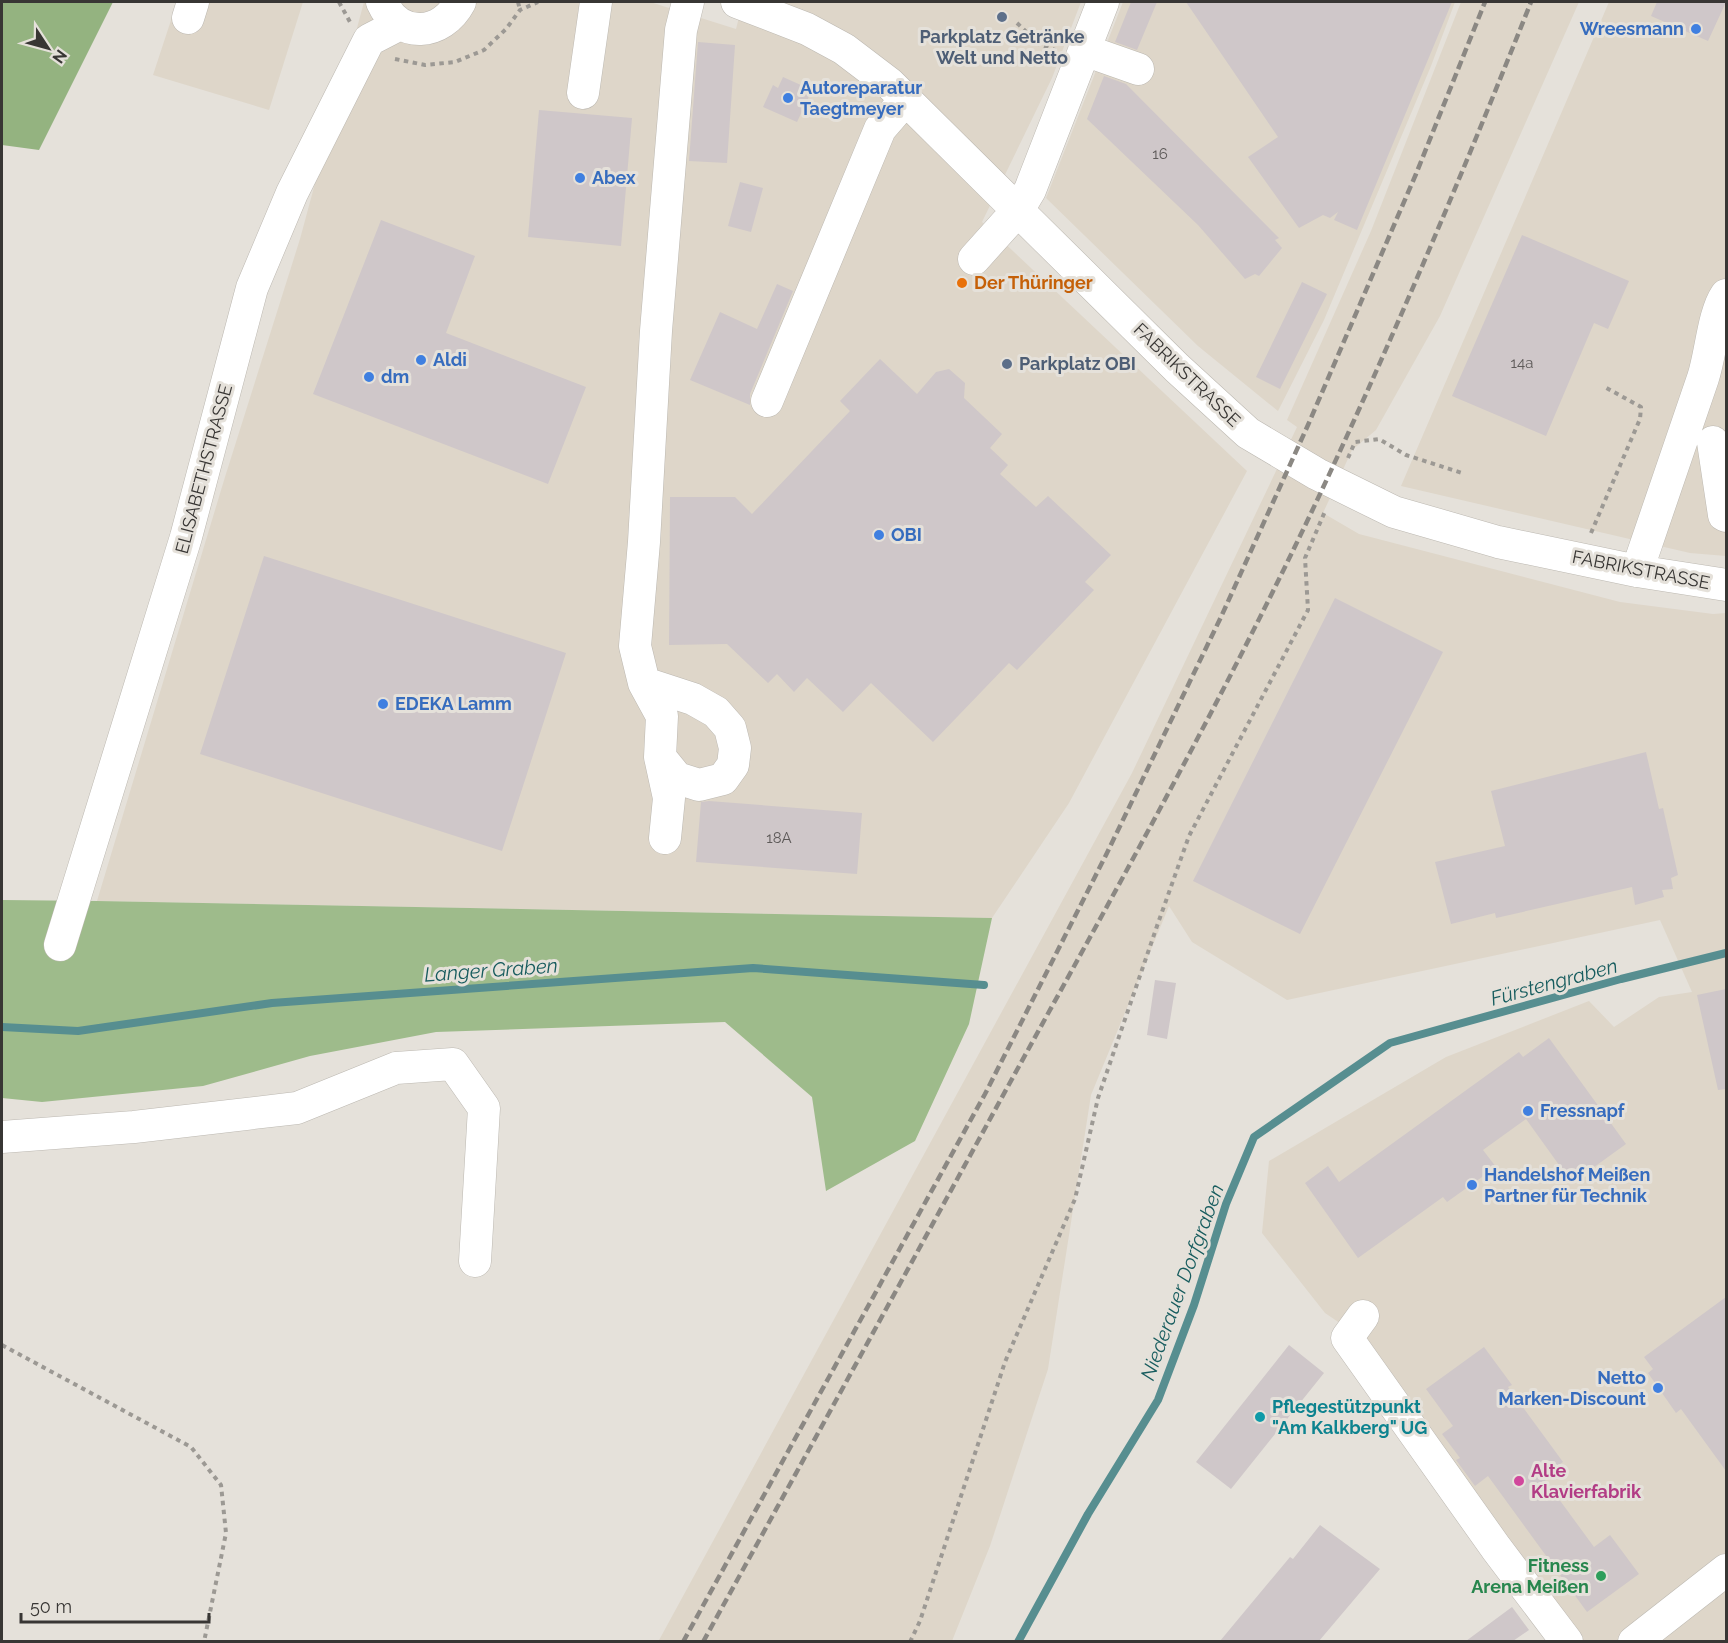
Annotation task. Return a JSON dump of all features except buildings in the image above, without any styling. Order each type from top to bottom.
[{"type":"street","points":[[391,13],[417,30],[430,29],[443,23],[453,14],[460,2]]},
{"type":"street","points":[[582,93],[596,2]]},
{"type":"street","points":[[665,838],[669,798],[660,757],[662,716],[644,683],[636,646],[656,331],[681,30],[688,2]]},
{"type":"street","name":"FABRIKSTRASSE","points":[[737,2],[807,28],[867,64],[906,99],[1177,368],[1248,433],[1317,474],[1394,512],[1498,542],[1637,571],[1726,585]]},
{"type":"street","points":[[975,259],[1018,210],[1030,190],[1103,2]]},
{"type":"street","name":"ELISABETHSTRASSE","points":[[60,945],[186,537],[252,288],[292,193],[369,40],[391,13]]},
{"type":"street","points":[[1082,55],[1138,69]]},
{"type":"street","points":[[767,400],[880,129],[906,99]]},
{"type":"street","points":[[1637,571],[1706,369],[1721,303],[1726,295]]},
{"type":"street","points":[[1713,442],[1726,516]]},
{"type":"street","points":[[644,683],[693,699],[716,712],[730,728],[735,748],[733,765],[723,779],[699,785],[677,778],[660,757]]},
{"type":"street","points":[[2,1137],[134,1127],[297,1108],[396,1068],[453,1064],[484,1108],[475,1261]]},
{"type":"street","points":[[1363,1316],[1347,1338],[1496,1548],[1567,1641]]},
{"type":"street","points":[[1634,1641],[1726,1570]]},
{"type":"path","points":[[518,2],[520,10]]},
{"type":"path","points":[[1017,23],[1040,45],[1082,55]]},
{"type":"path","points":[[1580,558],[1640,419],[1641,407],[1603,386]]},
{"type":"path","points":[[1346,464],[1355,442],[1379,439],[1406,455],[1462,473]]},
{"type":"path","points":[[910,1641],[920,1621],[1005,1362],[1075,1199],[1098,1098],[1189,836],[1308,610],[1305,558],[1328,505]]},
{"type":"path","points":[[2,1345],[191,1447],[221,1485],[226,1533],[204,1641]]},
{"type":"shaded area","points":[[177,2],[303,2],[269,110],[153,75]]},
{"type":"shaded area","points":[[364,2],[650,2],[736,29],[743,2],[1081,2],[1052,78],[982,222],[1247,471],[1069,803],[992,918],[97,901],[225,477],[300,239]]},
{"type":"shaded area","points":[[1123,2],[1455,2],[1431,66],[1324,320],[1278,411],[1198,346],[1046,198]]},
{"type":"shaded area","points":[[1461,2],[1579,2],[1440,316],[1376,430],[1352,450],[1323,513],[1359,534],[1620,602],[1713,614],[1726,613],[1726,1641],[1581,1641],[1362,1338],[1325,1313],[1262,1233],[1269,1161],[1446,1057],[1589,1001],[1614,1027],[1659,997],[1692,992],[1660,920],[1287,1000],[1192,942],[1169,906],[1091,1095],[1048,1369],[990,1546],[952,1641],[658,1642],[1132,773],[1297,427],[1287,420],[1371,231]]},
{"type":"shaded area","points":[[1609,2],[1726,2],[1726,556],[1690,553],[1401,486]]},
{"type":"green space","points":[[2,2],[113,2],[39,150],[2,145]]},
{"type":"green space","points":[[2,900],[992,918],[969,1024],[915,1141],[826,1191],[812,1097],[725,1022],[436,1032],[310,1056],[203,1086],[42,1102],[2,1098]]},
{"type":"waterway","name":"Niederauer Dorfgraben","points":[[1018,1642],[1088,1514],[1158,1400],[1194,1305],[1226,1204],[1254,1137],[1390,1043],[1621,979],[1726,953]]},
{"type":"waterway","name":"Langer Graben","points":[[2,1027],[78,1031],[272,1003],[753,968],[984,985]]},
{"type":"railway","points":[[683,1642],[985,1094],[1106,855],[1221,617],[1308,425],[1416,174],[1485,2]]},
{"type":"railway","points":[[703,1642],[1121,880],[1276,586],[1398,322],[1531,2]]},
{"type":"place","name":"Parkplatz Getränke Welt und Netto","points":[[1002,17]]},
{"type":"place","name":"Wreesmann","points":[[1696,29]]},
{"type":"place","name":"Autoreparatur Taegtmeyer","points":[[788,98]]},
{"type":"place","name":"Abex","points":[[580,178]]},
{"type":"place","name":"Der Thüringer","points":[[962,283]]},
{"type":"place","name":"Aldi","points":[[421,360]]},
{"type":"place","name":"Parkplatz OBI","points":[[1007,364]]},
{"type":"place","name":"dm","points":[[369,377]]},
{"type":"place","name":"OBI","points":[[879,535]]},
{"type":"place","name":"EDEKA Lamm","points":[[383,704]]},
{"type":"place","name":"Fressnapf","points":[[1528,1111]]},
{"type":"place","name":"Handelshof Meißen Partner für Technik","points":[[1472,1185]]},
{"type":"place","name":"Netto Marken-Discount","points":[[1658,1388]]},
{"type":"place","name":"Pflegestützpunkt \"Am Kalkberg\" UG","points":[[1260,1417]]},
{"type":"place","name":"Alte Klavierfabrik","points":[[1519,1481]]},
{"type":"place","name":"Fitness Arena Meißen","points":[[1601,1576]]},
{"type":"water label","name":"Fürstengraben","points":[[1554,982]]}]
